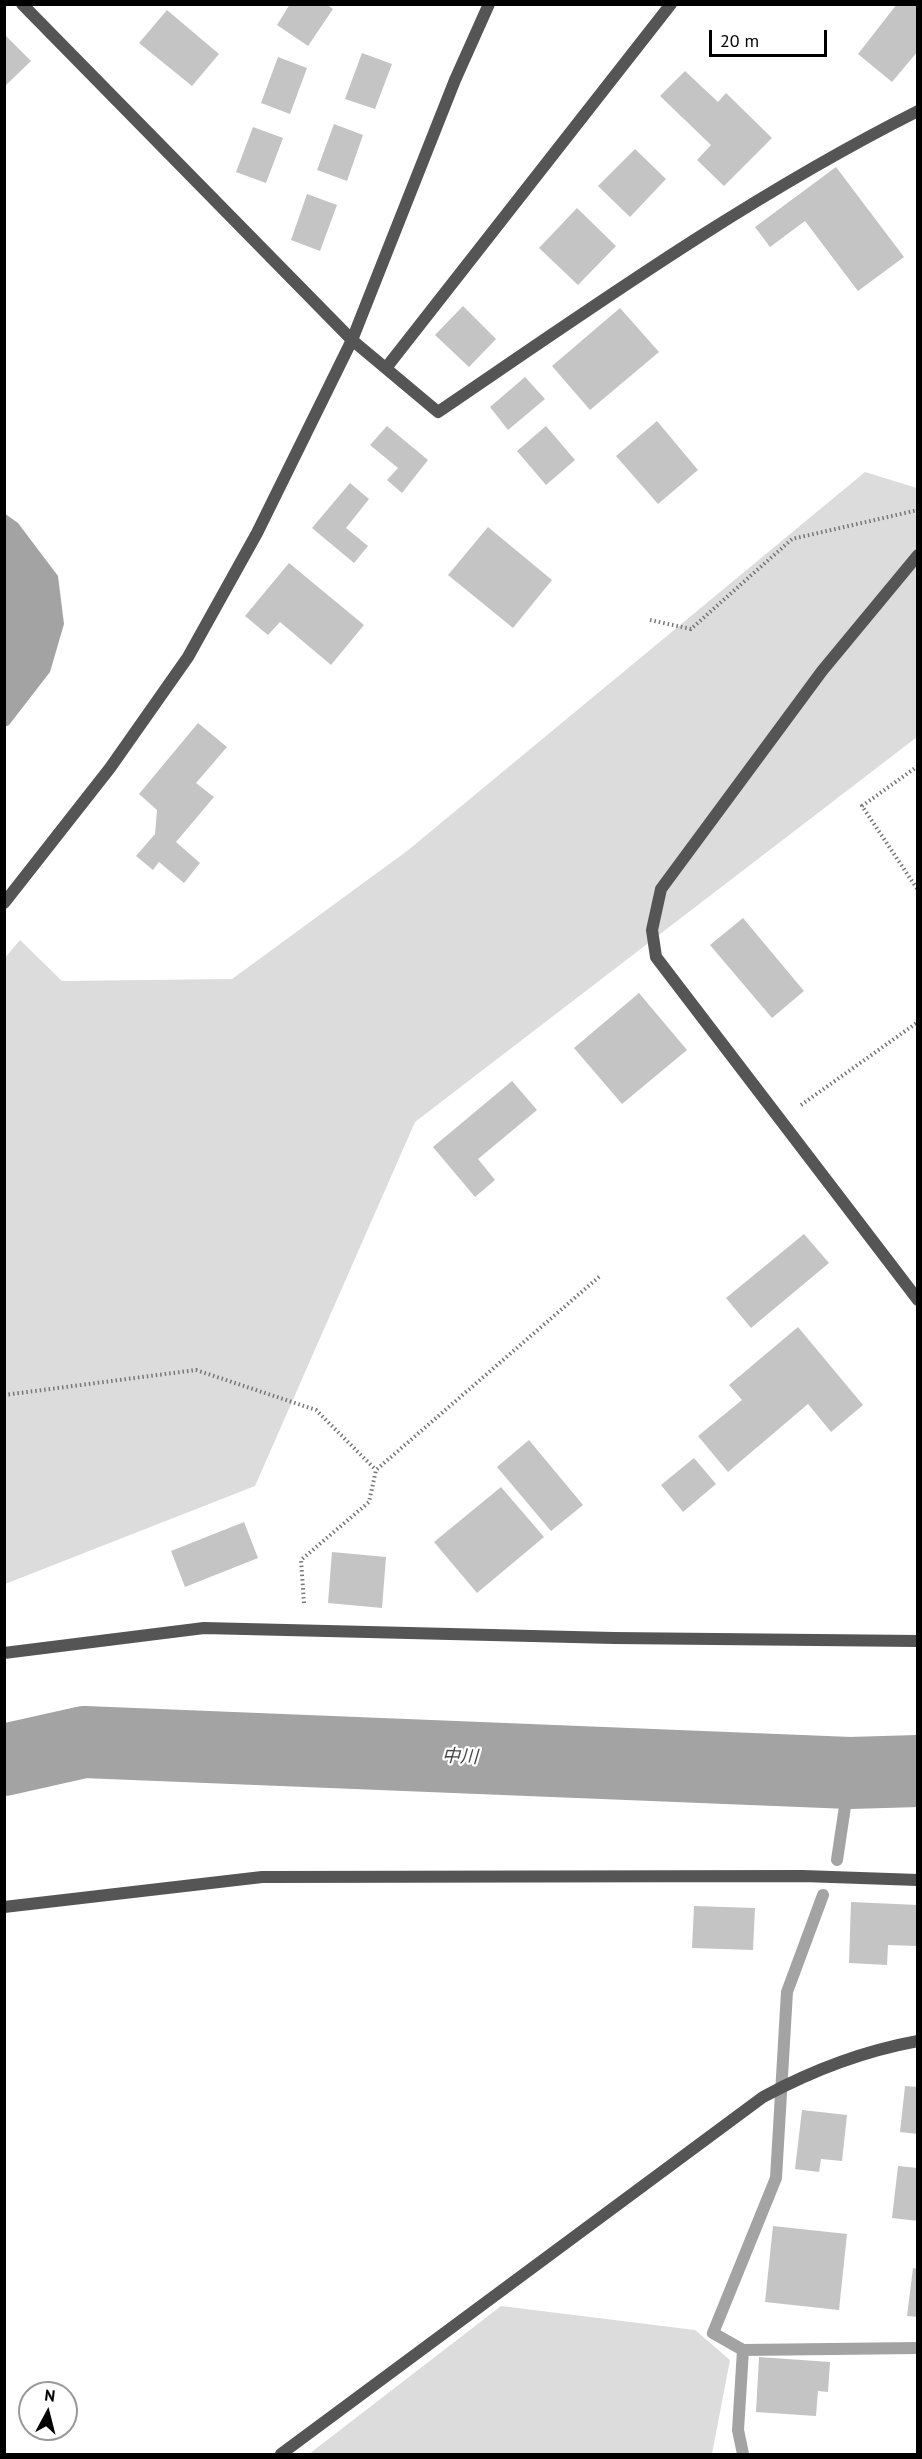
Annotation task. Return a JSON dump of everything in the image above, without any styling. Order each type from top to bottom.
[{"type":"street","points":[[22,4],[352,340],[438,412],[680,248],[852,144],[918,111]]},
{"type":"street","points":[[4,903],[110,768],[188,657],[257,533],[352,340],[455,80],[489,4]]},
{"type":"street","points":[[386,368],[671,4]]},
{"type":"street","points":[[918,555],[822,671],[661,889],[652,930],[656,957],[918,1300]]},
{"type":"street","points":[[4,1653],[204,1629],[614,1638],[918,1641]]},
{"type":"street","points":[[4,1907],[262,1877],[803,1876],[918,1880]]},
{"type":"street","points":[[281,2454],[763,2097],[802,2076],[891,2046],[918,2041]]},
{"type":"path","points":[[650,620],[691,629],[792,539],[918,510]]},
{"type":"path","points":[[918,766],[862,806],[918,890]]},
{"type":"path","points":[[781,1120],[918,1022]]},
{"type":"path","points":[[306,1631],[301,1560],[369,1502],[376,1470],[600,1276]]},
{"type":"path","points":[[4,1395],[196,1370],[316,1410],[376,1470]]},
{"type":"shaded area","points":[[865,472],[917,488],[917,737],[415,1122],[255,1486],[5,1584],[4,959],[20,940],[62,981],[232,979],[407,851]]},
{"type":"shaded area","points":[[4,513],[18,523],[58,576],[64,624],[50,672],[9,725],[5,727]]},
{"type":"shaded area","points":[[501,2306],[695,2330],[730,2360],[712,2454],[309,2454]]},
{"type":"building","points":[[290,4],[326,4],[333,9],[308,46],[277,25]]},
{"type":"building","points":[[897,4],[918,4],[918,51],[892,82],[858,54]]},
{"type":"building","points":[[167,10],[219,54],[192,86],[139,43]]},
{"type":"building","points":[[4,34],[31,61],[4,87]]},
{"type":"building","points":[[362,53],[392,64],[375,109],[345,99]]},
{"type":"building","points":[[278,57],[307,68],[290,114],[261,103]]},
{"type":"building","points":[[685,71],[718,102],[726,93],[772,138],[724,186],[697,160],[711,145],[660,96]]},
{"type":"building","points":[[334,124],[363,135],[347,181],[317,170]]},
{"type":"building","points":[[253,127],[283,138],[266,183],[236,172]]},
{"type":"building","points":[[635,149],[666,179],[630,217],[598,186]]},
{"type":"building","points":[[836,167],[904,257],[858,291],[805,221],[770,247],[755,227]]},
{"type":"building","points":[[307,194],[337,205],[320,251],[291,240]]},
{"type":"building","points":[[577,208],[616,246],[578,285],[539,248]]},
{"type":"building","points":[[463,306],[496,339],[469,367],[435,335]]},
{"type":"building","points":[[620,308],[659,352],[590,410],[552,366]]},
{"type":"building","points":[[525,377],[545,399],[508,430],[490,407]]},
{"type":"building","points":[[657,421],[698,470],[658,504],[616,456]]},
{"type":"building","points":[[387,426],[428,460],[402,493],[387,480],[398,468],[370,445]]},
{"type":"building","points":[[546,426],[575,460],[546,485],[517,451]]},
{"type":"building","points":[[350,483],[369,499],[346,528],[368,546],[354,563],[312,528]]},
{"type":"building","points":[[488,527],[552,580],[513,628],[448,575]]},
{"type":"building","points":[[289,563],[364,625],[331,665],[280,622],[268,635],[245,616]]},
{"type":"building","points":[[198,723],[227,747],[196,783],[214,797],[176,842],[200,863],[184,883],[159,862],[153,870],[136,856],[155,834],[157,810],[139,794]]},
{"type":"building","points":[[743,918],[804,991],[772,1018],[710,945]]},
{"type":"building","points":[[639,993],[687,1050],[622,1104],[574,1048]]},
{"type":"building","points":[[512,1081],[537,1110],[478,1159],[495,1180],[475,1197],[433,1147]]},
{"type":"building","points":[[804,1234],[829,1263],[751,1328],[726,1298]]},
{"type":"building","points":[[798,1327],[863,1405],[831,1432],[808,1404],[728,1472],[698,1436],[742,1400],[729,1385]]},
{"type":"building","points":[[529,1440],[583,1505],[551,1531],[497,1467]]},
{"type":"building","points":[[694,1458],[716,1484],[683,1512],[661,1485]]},
{"type":"building","points":[[501,1487],[544,1537],[477,1593],[434,1542]]},
{"type":"building","points":[[244,1522],[258,1558],[185,1587],[171,1551]]},
{"type":"building","points":[[332,1552],[386,1557],[382,1608],[328,1603]]},
{"type":"building","points":[[851,1902],[918,1905],[918,1946],[888,1945],[887,1965],[849,1963]]},
{"type":"building","points":[[694,1906],[755,1908],[753,1950],[692,1948]]},
{"type":"building","points":[[905,2086],[918,2087],[918,2134],[900,2132]]},
{"type":"building","points":[[802,2110],[847,2115],[842,2161],[821,2159],[819,2172],[795,2169]]},
{"type":"building","points":[[898,2166],[918,2168],[918,2221],[892,2218]]},
{"type":"building","points":[[773,2226],[847,2234],[839,2310],[765,2302]]},
{"type":"building","points":[[913,2268],[918,2269],[918,2317],[907,2316]]},
{"type":"building","points":[[759,2357],[830,2362],[828,2392],[818,2391],[816,2416],[756,2412]]},
{"type":"waterway","name":"中川","points":[[4,1760],[84,1742],[850,1773],[918,1771]]},
{"type":"waterway","points":[[837,1860],[850,1773]]},
{"type":"waterway","points":[[743,2454],[738,2430],[743,2350],[713,2333],[776,2178],[787,1992],[823,1895]]},
{"type":"waterway","points":[[743,2350],[918,2348]]}]
